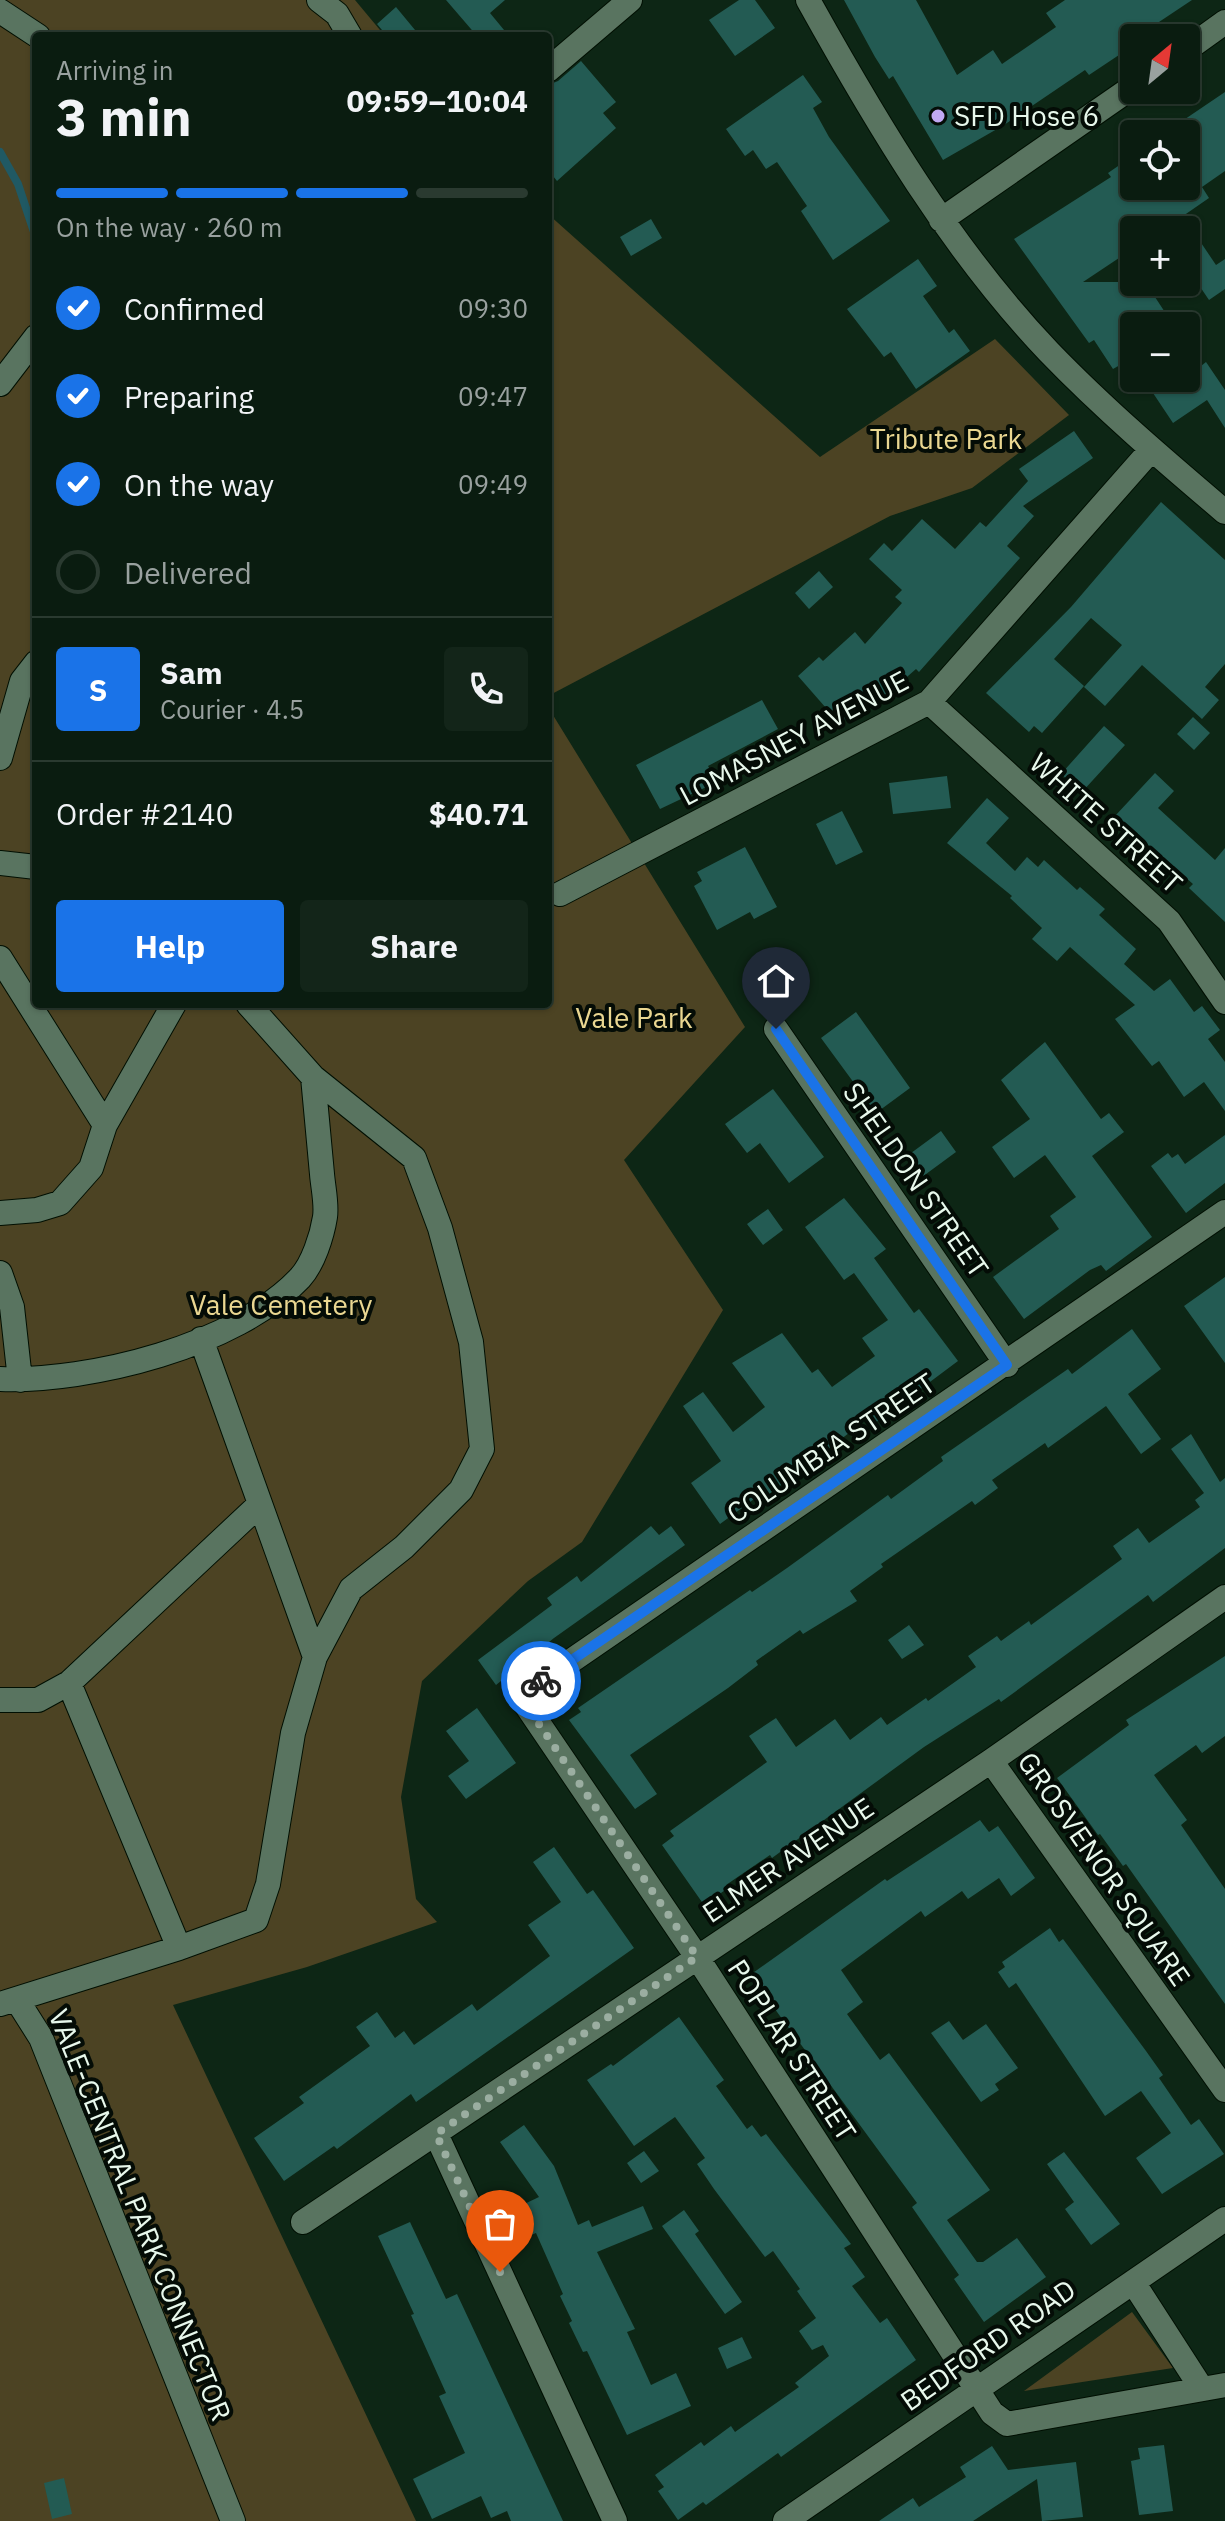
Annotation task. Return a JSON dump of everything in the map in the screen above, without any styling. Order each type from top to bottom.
[{"type":"street","points":[[319,0],[337,14],[348,32]]},
{"type":"street","points":[[552,67],[630,0]]},
{"type":"street","points":[[808,0],[941,220],[1049,352],[1151,450],[1225,512]]},
{"type":"street","points":[[0,11],[32,32]]},
{"type":"street","points":[[1200,40],[1225,22]]},
{"type":"street","points":[[941,220],[1120,96]]},
{"type":"street","points":[[0,384],[32,342]]},
{"type":"street","name":"LOMASNEY AVENUE","points":[[560,894],[929,702],[1151,450]]},
{"type":"street","points":[[0,758],[22,681],[32,668]]},
{"type":"street","name":"WHITE STREET","points":[[929,702],[1169,921],[1225,1002]]},
{"type":"street","points":[[0,863],[32,867]]},
{"type":"street","points":[[0,958],[105,1125]]},
{"type":"street","points":[[0,1213],[37,1210],[60,1203],[91,1168],[105,1125],[172,1008]]},
{"type":"street","name":"VALE-CENTRAL PARK CONNECTOR","points":[[233,2521],[41,2038],[9,2002],[256,1920],[268,1884],[293,1733],[315,1657],[351,1589],[404,1547],[461,1490],[482,1449],[471,1342],[440,1228],[414,1158],[313,1077],[252,1008]]},
{"type":"street","name":"SHELDON STREET","points":[[776,1029],[1007,1365]]},
{"type":"street","points":[[0,1273],[12,1307],[10,1379],[44,1380],[114,1369],[201,1339],[253,1314],[301,1278],[312,1260],[325,1215],[313,1077]]},
{"type":"street","name":"COLUMBIA STREET","points":[[553,1746],[520,1696],[1007,1365],[1225,1212]]},
{"type":"street","points":[[201,1339],[315,1657]]},
{"type":"street","points":[[0,1700],[38,1700],[69,1683],[260,1504]]},
{"type":"street","name":"ELMER AVENUE","points":[[303,2222],[991,1761],[1225,1597]]},
{"type":"street","points":[[69,1683],[179,1948]]},
{"type":"street","name":"POPLAR STREET","points":[[553,1746],[697,1957],[992,2413],[1007,2424],[1214,2387]]},
{"type":"street","name":"GROSVENOR SQUARE","points":[[991,1761],[1225,2090]]},
{"type":"street","points":[[436,2134],[615,2521]]},
{"type":"street","name":"BEDFORD ROAD","points":[[785,2521],[1225,2219]]},
{"type":"street","points":[[1133,2282],[1214,2387]]},
{"type":"green space","name":"Vale Cemetery","points":[[0,0],[355,0],[382,32],[32,32],[32,1008],[552,1008],[552,713],[745,1027],[624,1160],[723,1310],[582,1542],[528,1581],[422,1681],[401,1797],[416,1899],[437,1922],[307,1967],[173,2005],[416,2521],[0,2521]]},
{"type":"green space","name":"Tribute Park","points":[[552,218],[820,457],[995,339],[1069,415],[972,488],[890,516],[552,694]]},
{"type":"green space","points":[[1132,2312],[1173,2368],[1024,2391]]},
{"type":"building","points":[[446,0],[505,0],[490,13],[506,32],[474,32]]},
{"type":"building","points":[[739,0],[755,0],[775,28],[735,56],[709,20]]},
{"type":"building","points":[[844,0],[916,0],[957,75],[993,50],[1002,64],[1056,27],[1046,13],[1065,0],[1192,0],[1156,24],[1120,24],[1120,54],[1089,75],[1085,70],[1004,125],[943,160],[893,76],[889,79]]},
{"type":"building","points":[[396,7],[417,32],[384,32],[377,24]]},
{"type":"building","points":[[581,61],[616,102],[603,113],[616,128],[557,181],[552,175],[552,83]]},
{"type":"building","points":[[803,75],[822,102],[813,108],[829,137],[890,221],[833,260],[801,211],[807,206],[777,162],[766,169],[753,150],[745,156],[726,129]]},
{"type":"building","points":[[1225,92],[1225,171],[1202,187],[1209,198],[1183,216],[1120,216],[1120,257],[1083,282],[1120,282],[1120,296],[1156,296],[1165,312],[1120,312],[1120,365],[1113,369],[1094,340],[1089,343],[1014,239],[1111,177],[1108,173],[1120,165],[1120,200],[1200,200],[1200,120],[1184,120]]},
{"type":"building","points":[[651,219],[662,238],[631,256],[620,237]]},
{"type":"building","points":[[1200,241],[1216,265],[1225,259],[1225,289],[1209,300],[1200,287]]},
{"type":"building","points":[[918,259],[937,286],[923,296],[949,333],[954,329],[970,351],[916,389],[891,352],[884,357],[847,309]]},
{"type":"building","points":[[1206,362],[1225,390],[1225,428],[1207,400],[1173,423],[1152,392],[1200,392],[1200,364]]},
{"type":"building","points":[[1074,431],[1093,458],[1023,506],[1034,516],[1007,546],[1020,558],[919,672],[916,669],[875,705],[869,698],[840,724],[798,676],[819,657],[823,661],[855,632],[865,644],[902,603],[895,597],[902,590],[869,559],[884,543],[892,551],[922,519],[955,549],[980,522],[986,527],[1028,481],[1019,469]]},
{"type":"building","points":[[1161,502],[1225,560],[1225,664],[1205,687],[1219,700],[1202,719],[1142,665],[1105,706],[1084,687],[1122,645],[1091,618],[1054,659],[1084,686],[1042,733],[1034,726],[1029,732],[986,693],[1071,607]]},
{"type":"building","points":[[819,571],[833,587],[809,609],[795,593]]},
{"type":"building","points":[[762,700],[778,729],[708,766],[717,782],[660,809],[636,765]]},
{"type":"building","points":[[1193,717],[1210,733],[1194,750],[1177,734]]},
{"type":"building","points":[[1104,726],[1125,745],[1082,792],[1061,774]]},
{"type":"building","points":[[1155,773],[1174,791],[1158,808],[1215,860],[1225,848],[1225,922],[1189,888],[1193,884],[1115,816]]},
{"type":"building","points":[[947,776],[951,808],[893,814],[889,783]]},
{"type":"building","points":[[987,798],[1009,818],[986,843],[1015,871],[1027,857],[1038,867],[1044,860],[1077,890],[1080,887],[1105,909],[1099,915],[1136,949],[1124,964],[1154,991],[1170,979],[1194,1012],[1202,1006],[1220,1030],[1208,1039],[1225,1062],[1225,1111],[1204,1082],[1184,1097],[1159,1061],[1152,1066],[1115,1019],[1135,1005],[1070,947],[1057,961],[1032,939],[1042,928],[1010,898],[1012,896],[947,843]]},
{"type":"building","points":[[842,811],[863,852],[836,865],[816,824]]},
{"type":"building","points":[[745,847],[777,907],[754,919],[750,912],[717,930],[694,886],[702,881],[697,872]]},
{"type":"building","points":[[856,1012],[910,1088],[876,1113],[821,1038]]},
{"type":"building","points":[[1045,1042],[1101,1119],[1109,1113],[1124,1132],[1092,1156],[1152,1237],[1106,1271],[1101,1265],[1090,1270],[1024,1319],[993,1277],[1059,1229],[1050,1216],[1076,1197],[1045,1155],[1014,1178],[992,1147],[1030,1119],[1001,1080]]},
{"type":"building","points":[[773,1089],[824,1157],[789,1183],[760,1143],[747,1153],[725,1124]]},
{"type":"building","points":[[941,1131],[956,1152],[922,1177],[907,1156]]},
{"type":"building","points":[[1225,1135],[1225,1183],[1186,1213],[1151,1166],[1168,1153],[1172,1158],[1178,1154],[1185,1164]]},
{"type":"building","points":[[844,1198],[886,1249],[874,1258],[914,1313],[919,1309],[958,1361],[871,1426],[866,1420],[764,1498],[761,1494],[720,1524],[691,1483],[721,1461],[683,1406],[703,1392],[733,1432],[765,1407],[732,1363],[782,1333],[812,1373],[818,1369],[832,1387],[875,1356],[862,1338],[888,1320],[854,1273],[844,1280],[805,1227]]},
{"type":"building","points":[[768,1209],[783,1230],[763,1245],[747,1224]]},
{"type":"building","points":[[1225,1277],[1225,1363],[1184,1306]]},
{"type":"building","points":[[1132,1329],[1161,1369],[1128,1394],[1161,1439],[1141,1454],[1106,1406],[1048,1448],[1045,1443],[992,1480],[998,1488],[975,1505],[972,1501],[881,1564],[883,1567],[850,1591],[857,1601],[803,1634],[800,1630],[756,1661],[758,1665],[728,1688],[630,1755],[657,1794],[635,1809],[569,1720],[581,1712],[578,1708],[787,1568],[888,1495],[891,1499],[943,1461],[941,1457],[1068,1369],[1072,1374]]},
{"type":"building","points":[[1191,1434],[1220,1482],[1225,1478],[1225,1548],[1153,1602],[1148,1595],[1001,1702],[999,1699],[924,1747],[772,1858],[770,1855],[726,1885],[728,1888],[704,1905],[662,1845],[674,1836],[670,1831],[767,1762],[749,1736],[776,1718],[796,1747],[835,1719],[850,1740],[881,1717],[887,1725],[926,1698],[928,1701],[976,1667],[968,1656],[997,1636],[1001,1641],[1029,1621],[1031,1625],[1122,1559],[1113,1546],[1138,1528],[1149,1543],[1200,1507],[1195,1500],[1204,1493],[1171,1449]]},
{"type":"building","points":[[651,1526],[659,1535],[671,1526],[685,1545],[554,1638],[496,1685],[478,1660],[552,1605],[547,1598],[577,1576],[581,1582]]},
{"type":"building","points":[[909,1625],[924,1645],[902,1659],[888,1640]]},
{"type":"building","points":[[1225,1656],[1225,1736],[1202,1753],[1196,1745],[1154,1775],[1187,1820],[1181,1825],[1225,1889],[1225,2004],[1126,1864],[1123,1866],[1098,1835],[1057,1778],[1129,1725],[1126,1720]]},
{"type":"building","points":[[477,1708],[516,1763],[466,1799],[448,1776],[469,1761],[446,1731]]},
{"type":"building","points":[[980,1820],[989,1832],[998,1826],[1035,1878],[1011,1896],[999,1878],[968,1899],[962,1891],[925,1917],[921,1911],[841,1970],[863,2002],[847,2014],[880,2060],[889,2053],[990,2190],[947,2220],[977,2262],[983,2262],[1017,2238],[1046,2277],[984,2322],[954,2279],[959,2275],[912,2207],[917,2203],[750,1975],[885,1879],[887,1881]]},
{"type":"building","points":[[554,1847],[587,1894],[593,1890],[634,1948],[416,2102],[411,2094],[337,2149],[334,2146],[284,2181],[254,2138],[304,2103],[299,2097],[370,2046],[356,2027],[377,2012],[395,2038],[404,2031],[414,2045],[472,2004],[477,2011],[550,1956],[528,1925],[561,1902],[533,1862]]},
{"type":"building","points":[[1050,1928],[1059,1942],[1063,1939],[1146,2051],[1163,2075],[1159,2078],[1191,2125],[1199,2119],[1224,2154],[1162,2194],[1136,2158],[1171,2133],[1141,2091],[1105,2116],[1016,1983],[1009,1988],[998,1972],[1005,1967],[1002,1962]]},
{"type":"building","points":[[679,2017],[724,2080],[716,2086],[747,2129],[752,2125],[761,2137],[766,2134],[851,2244],[844,2248],[865,2277],[852,2286],[880,2323],[887,2318],[916,2360],[781,2457],[778,2453],[706,2505],[703,2502],[678,2520],[658,2491],[664,2487],[655,2475],[701,2442],[704,2446],[731,2426],[735,2432],[799,2387],[795,2383],[829,2356],[823,2345],[812,2350],[799,2331],[816,2318],[797,2291],[800,2289],[773,2251],[765,2257],[714,2189],[697,2164],[705,2158],[675,2117],[634,2146],[587,2080],[611,2064],[613,2066]]},
{"type":"building","points":[[949,2021],[963,2040],[986,2024],[1018,2068],[995,2084],[999,2090],[981,2102],[931,2033]]},
{"type":"building","points":[[524,2125],[554,2166],[578,2225],[589,2220],[592,2227],[643,2206],[653,2229],[597,2252],[635,2329],[627,2332],[651,2385],[676,2373],[691,2406],[627,2435],[587,2351],[583,2352],[569,2323],[572,2321],[560,2296],[563,2294],[536,2233],[531,2235],[518,2207],[539,2197],[500,2142]]},
{"type":"building","points":[[644,2151],[659,2171],[641,2183],[627,2163]]},
{"type":"building","points":[[1064,2152],[1120,2224],[1091,2245],[1065,2209],[1074,2202],[1047,2164]]},
{"type":"building","points":[[684,2210],[699,2231],[695,2234],[742,2302],[725,2314],[662,2226]]},
{"type":"building","points":[[410,2222],[446,2299],[457,2294],[563,2521],[511,2521],[507,2511],[491,2518],[481,2496],[432,2519],[413,2479],[465,2453],[439,2396],[446,2393],[378,2236]]},
{"type":"building","points":[[742,2337],[752,2358],[727,2369],[718,2348]]},
{"type":"building","points":[[1164,2445],[1173,2511],[1139,2515],[1131,2461],[1140,2459],[1138,2448]]},
{"type":"building","points":[[992,2446],[1008,2470],[1076,2462],[1083,2517],[1042,2521],[1037,2479],[973,2521],[879,2521],[913,2498],[919,2507],[966,2477],[960,2467]]},
{"type":"building","points":[[64,2478],[72,2514],[52,2519],[44,2483]]},
{"type":"waterway","points":[[0,152],[18,184],[32,226]]},
{"type":"way so far","points":[[500,2272],[436,2134],[697,1957],[520,1696],[541,1681]]},
{"type":"place","name":"SFD Hose 6","points":[[938,116]]},
{"type":"route","points":[[541,1681],[1007,1365],[776,1029]]},
{"type":"park label","name":"Vale Park","points":[[634,1018]]}]
